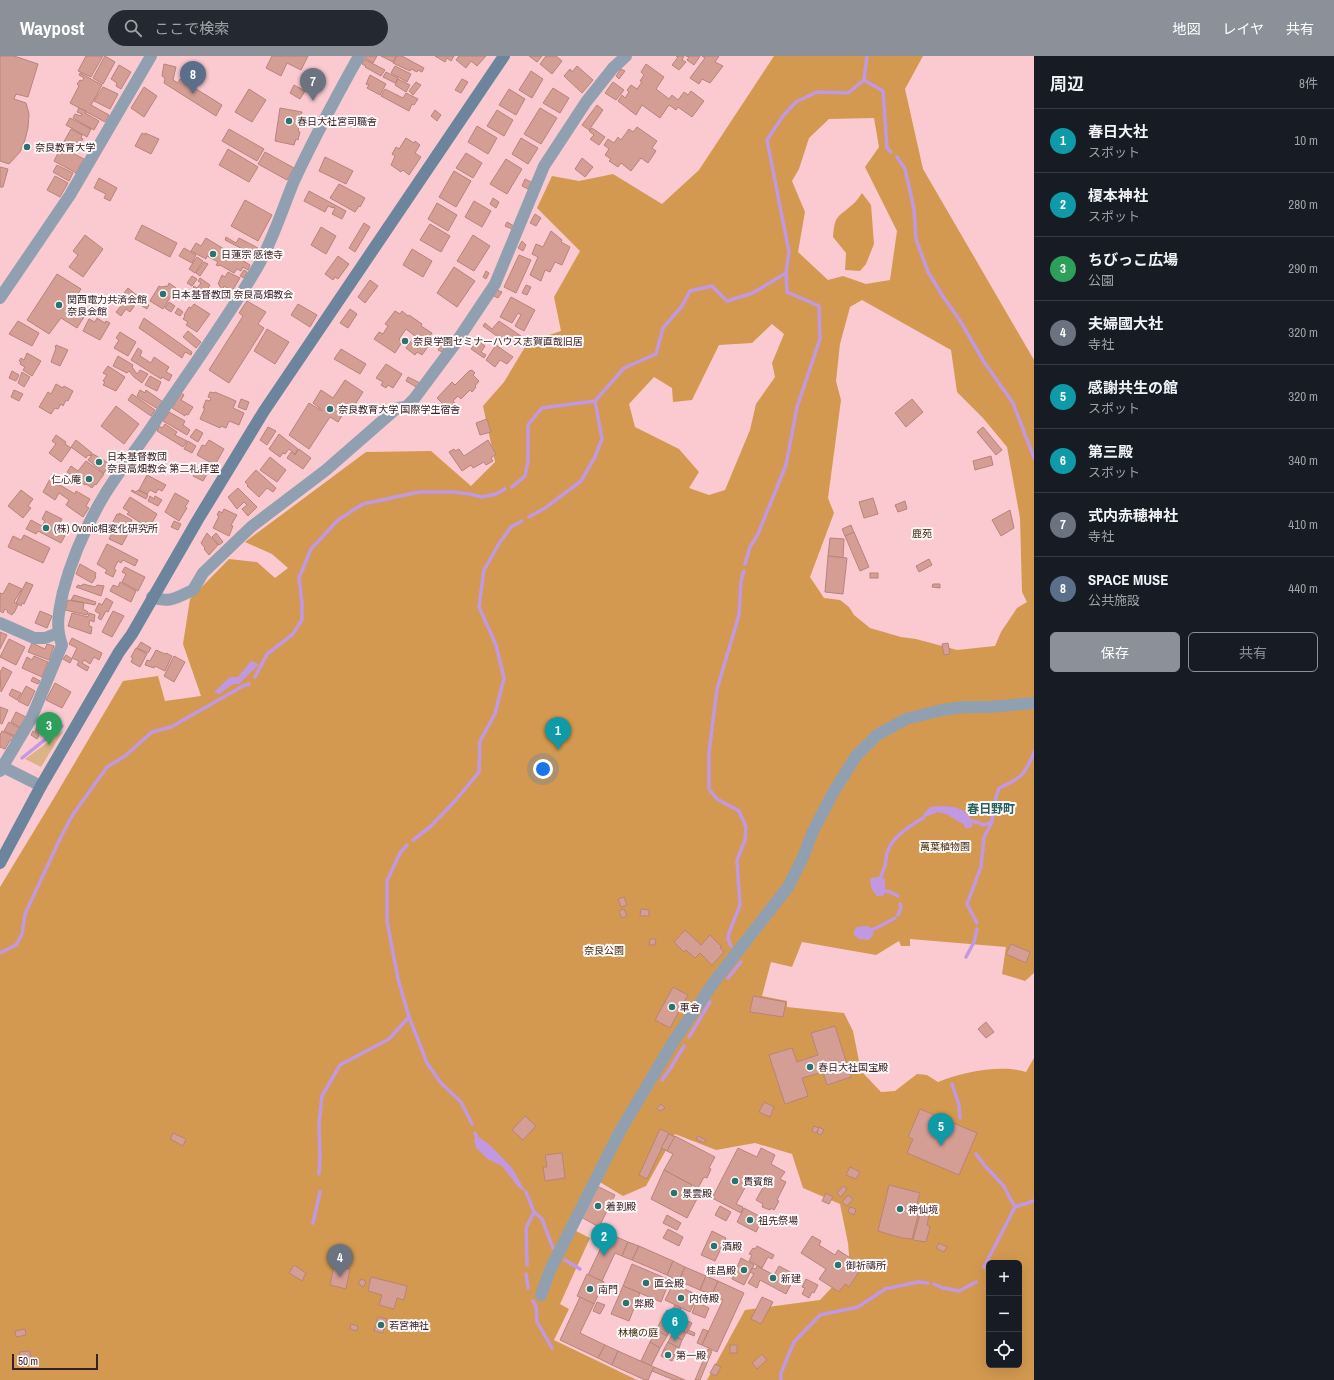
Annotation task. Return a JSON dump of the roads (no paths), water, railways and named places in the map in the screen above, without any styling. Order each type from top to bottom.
[{"type":"street","points":[[0,298],[70,195],[151,56]]},
{"type":"street","points":[[41,786],[1,769],[31,719],[62,645],[58,633],[59,611],[66,583],[84,533],[106,493],[157,420],[258,266],[274,232],[294,182],[327,112],[359,56]]},
{"type":"street","points":[[0,863],[41,786],[119,652],[132,634],[152,597],[264,411],[414,192],[504,56]]},
{"type":"street","points":[[152,597],[161,601],[170,600],[194,590],[203,573],[251,527],[326,470],[397,408],[406,407],[414,399],[455,344],[495,284],[544,166],[586,102],[613,68],[626,56]]},
{"type":"street","points":[[0,623],[34,638],[45,638],[58,633]]},
{"type":"street","points":[[541,1295],[550,1270],[620,1131],[673,1042],[714,982],[788,887],[803,857],[813,831],[834,791],[856,756],[877,735],[906,719],[942,710],[957,708],[1034,703]]},
{"type":"waterway","points":[[512,487],[525,476],[528,461],[528,425],[542,408],[595,401],[624,368],[656,354],[663,328],[682,306],[690,291],[712,286],[727,301],[753,293],[786,273],[789,252],[767,140],[783,116],[796,102],[817,92],[848,93],[864,80],[867,56]]},
{"type":"waterway","points":[[864,80],[883,91],[887,148],[891,152]]},
{"type":"waterway","points":[[897,157],[905,169],[914,209],[916,239],[928,272],[959,319],[984,362],[1013,403],[1034,458]]},
{"type":"waterway","points":[[745,564],[750,547],[758,534],[786,465],[797,407],[820,339],[819,306],[787,292],[786,273]]},
{"type":"waterway","points":[[529,517],[545,508],[581,481],[595,457],[602,439],[595,401]]},
{"type":"waterway","points":[[255,677],[267,654],[292,635],[302,620],[302,603],[299,578],[311,549],[338,520],[363,504],[419,492],[454,492],[482,497],[496,494],[505,489]]},
{"type":"waterway","points":[[413,840],[430,827],[455,801],[479,772],[480,741],[495,714],[504,678],[496,645],[479,607],[484,570],[500,542],[511,527],[522,521]]},
{"type":"waterway","points":[[731,946],[728,939],[729,933],[740,905],[737,860],[745,840],[746,827],[739,811],[717,799],[709,789],[709,752],[717,689],[739,615],[741,581],[744,571]]},
{"type":"waterway","points":[[0,953],[16,945],[22,934],[25,914],[59,841],[72,816],[107,767],[125,756],[152,732],[171,727],[249,684]]},
{"type":"waterway","points":[[22,758],[62,726]]},
{"type":"waterway","points":[[995,807],[999,788],[1013,782],[1022,774],[1034,752]]},
{"type":"waterway","points":[[977,923],[967,904],[981,867],[984,837],[992,822],[993,814]]},
{"type":"waterway","points":[[880,882],[890,845],[903,832],[923,818]]},
{"type":"waterway","points":[[973,821],[984,825],[991,822]]},
{"type":"waterway","points":[[319,1174],[319,1124],[322,1096],[340,1065],[389,1039],[409,1017],[398,979],[387,921],[387,881],[400,853],[407,845]]},
{"type":"waterway","points":[[883,889],[898,896]]},
{"type":"waterway","points":[[898,915],[901,908],[900,904]]},
{"type":"waterway","points":[[874,929],[895,918]]},
{"type":"waterway","points":[[966,957],[974,942],[977,929]]},
{"type":"waterway","points":[[728,978],[741,962]]},
{"type":"waterway","points":[[689,1037],[710,1002]]},
{"type":"waterway","points":[[409,1017],[427,1063],[441,1083],[461,1102],[472,1124]]},
{"type":"waterway","points":[[662,1080],[684,1046]]},
{"type":"waterway","points":[[952,1084],[959,1105],[960,1118]]},
{"type":"waterway","points":[[475,1133],[477,1138]]},
{"type":"waterway","points":[[976,1154],[1003,1185],[1015,1207]]},
{"type":"waterway","points":[[313,1223],[320,1192]]},
{"type":"waterway","points":[[526,1192],[534,1212],[542,1219],[553,1248]]},
{"type":"waterway","points":[[984,1267],[1015,1207],[1034,1201]]},
{"type":"waterway","points":[[527,1265],[526,1228],[534,1212]]},
{"type":"waterway","points":[[565,1260],[580,1269]]},
{"type":"waterway","points":[[526,1274],[528,1288]]},
{"type":"waterway","points":[[781,1380],[781,1373],[794,1342],[820,1315],[858,1307],[885,1289],[918,1282],[928,1283]]},
{"type":"waterway","points":[[934,1284],[943,1288],[959,1291],[976,1282]]},
{"type":"waterway","points":[[533,1301],[536,1306],[537,1322],[552,1348]]},
{"type":"place","name":"SPACE MUSE","points":[[193,94]]},
{"type":"place","name":"式内赤穂神社","points":[[313,101]]},
{"type":"place","name":"春日大社宮司職舎","points":[[289,121]]},
{"type":"place","name":"奈良教育大学","points":[[27,147]]},
{"type":"place","name":"日蓮宗 感徳寺","points":[[213,254]]},
{"type":"place","name":"日本基督教団 奈良高畑教会","points":[[163,294]]},
{"type":"place","name":"関西電力共済会館 奈良会館","points":[[59,305]]},
{"type":"place","name":"奈良学園セミナーハウス志賀直哉旧居","points":[[405,341]]},
{"type":"place","name":"奈良教育大学 国際学生宿舎","points":[[330,409]]},
{"type":"place","name":"日本基督教団 奈良高畑教会 第二礼拝堂","points":[[99,462]]},
{"type":"place","name":"仁心庵","points":[[89,479]]},
{"type":"place","name":"(株) Ovonic相変化研究所","points":[[46,528]]},
{"type":"place","name":"ちびっこ広場","points":[[49,745]]},
{"type":"place","name":"春日大社","points":[[558,750]]},
{"type":"place","name":"車舎","points":[[672,1007]]},
{"type":"place","name":"春日大社国宝殿","points":[[810,1067]]},
{"type":"place","name":"感謝共生の館","points":[[941,1146]]},
{"type":"place","name":"貴賓館","points":[[735,1181]]},
{"type":"place","name":"景雲殿","points":[[674,1193]]},
{"type":"place","name":"着到殿","points":[[598,1206]]},
{"type":"place","name":"神仙境","points":[[900,1209]]},
{"type":"place","name":"祖先祭場","points":[[750,1220]]},
{"type":"place","name":"酒殿","points":[[714,1246]]},
{"type":"place","name":"榎本神社","points":[[604,1256]]},
{"type":"place","name":"御祈禱所","points":[[838,1265]]},
{"type":"place","name":"桂昌殿","points":[[744,1270]]},
{"type":"place","name":"夫婦國大社","points":[[340,1277]]},
{"type":"place","name":"新建","points":[[773,1278]]},
{"type":"place","name":"直会殿","points":[[646,1283]]},
{"type":"place","name":"南門","points":[[590,1289]]},
{"type":"place","name":"内侍殿","points":[[681,1298]]},
{"type":"place","name":"弊殿","points":[[626,1303]]},
{"type":"place","name":"若宮神社","points":[[381,1325]]},
{"type":"place","name":"第三殿","points":[[675,1341]]},
{"type":"place","name":"第一殿","points":[[668,1355]]},
{"type":"district","name":"春日野町","points":[[991,809]]},
{"type":"park label","name":"鹿苑","points":[[922,533]]},
{"type":"park label","name":"萬葉植物園","points":[[945,846]]},
{"type":"park label","name":"奈良公園","points":[[604,950]]},
{"type":"park label","name":"林檎の庭","points":[[638,1332]]}]
